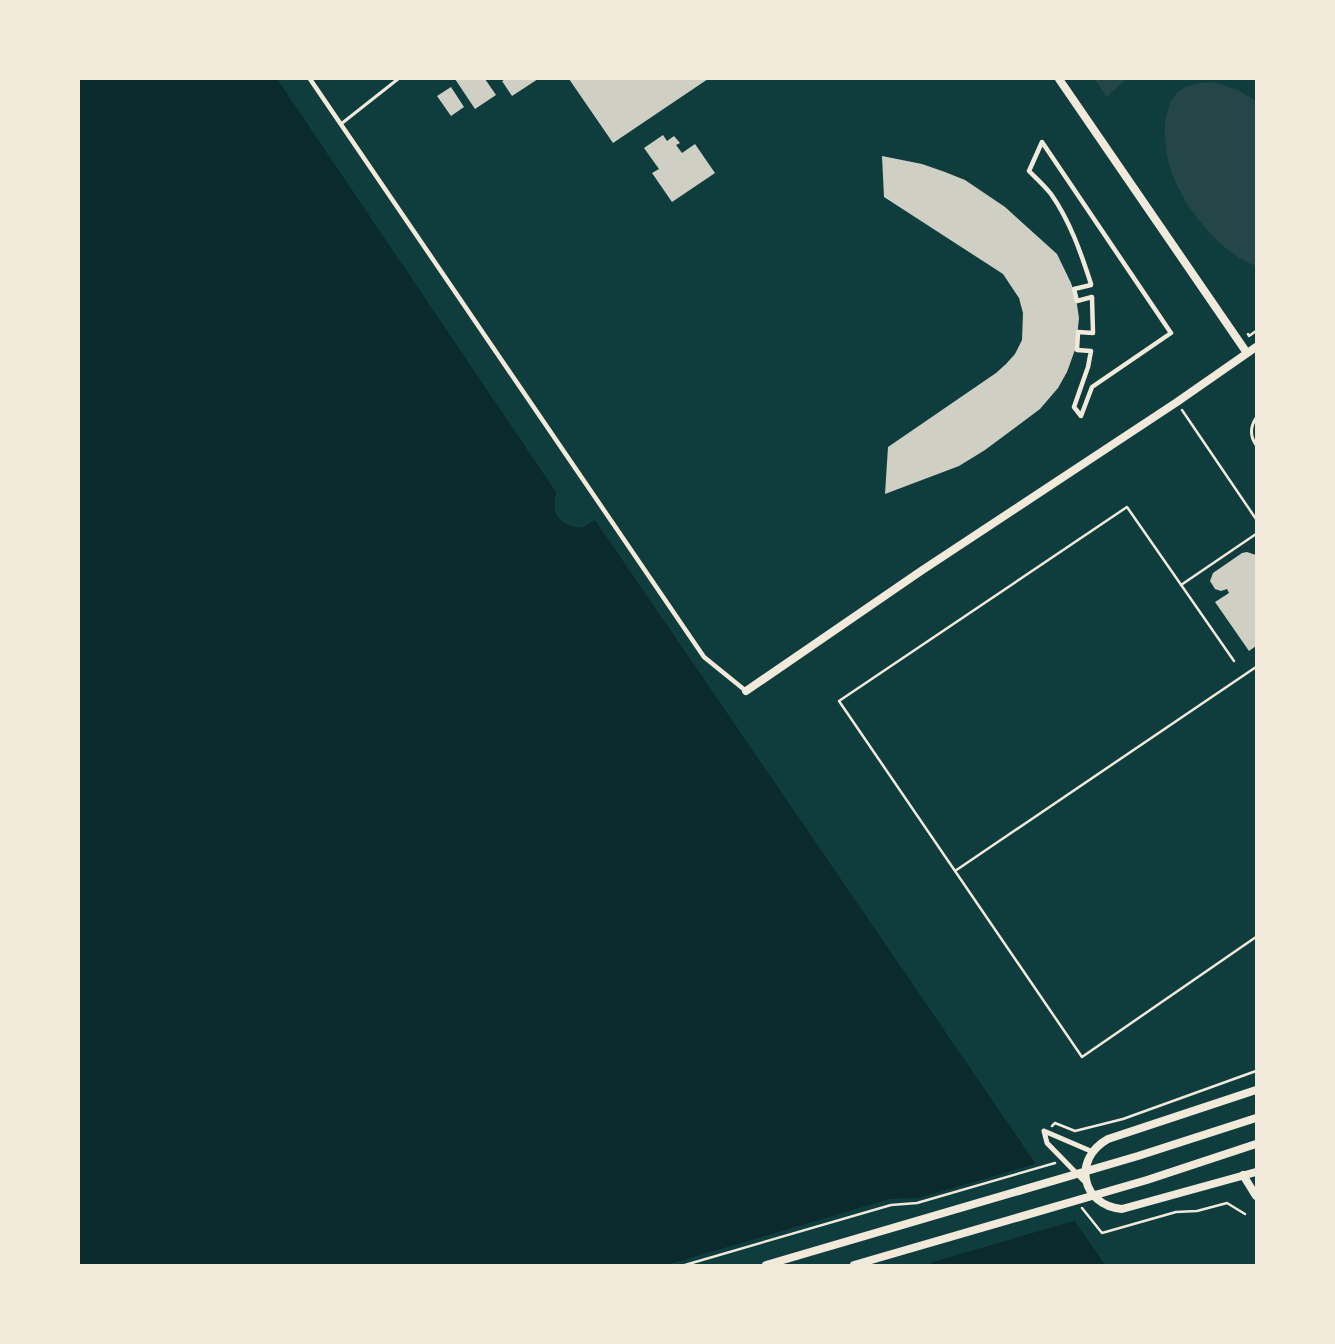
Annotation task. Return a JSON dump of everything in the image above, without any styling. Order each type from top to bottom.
[{"type":"street","points":[[310,79],[704,657],[746,691],[921,571],[1256,347]]},
{"type":"street","points":[[1058,79],[1247,353]]},
{"type":"street","points":[[1042,142],[1171,333],[1092,387],[1081,416],[1074,407],[1088,368],[1090,351],[1077,350],[1078,332],[1093,333],[1092,298],[1077,301],[1074,289],[1091,285],[1080,252],[1064,216],[1050,193],[1029,171],[1042,142]]},
{"type":"street","points":[[1087,1183],[1086,1165],[1092,1152],[1108,1139],[1256,1090]]},
{"type":"street","points":[[766,1265],[1138,1156],[1256,1118]]},
{"type":"street","points":[[1092,1152],[1044,1131],[1047,1143],[1087,1183],[1094,1197],[1107,1206],[1122,1209],[1256,1172]]},
{"type":"street","points":[[854,1265],[1146,1180],[1256,1144]]},
{"type":"street","points":[[1243,1175],[1256,1196]]},
{"type":"lane","points":[[340,124],[398,79]]},
{"type":"lane","points":[[1256,418],[1251,428],[1256,445]]},
{"type":"path","points":[[1176,402],[1256,519]]},
{"type":"path","points":[[1234,661],[1127,507],[840,701],[1082,1057],[1256,937]]},
{"type":"path","points":[[1181,585],[1256,534]]},
{"type":"path","points":[[955,871],[1256,667]]},
{"type":"path","points":[[684,1265],[891,1205],[917,1204],[1063,1161]]},
{"type":"shaded area","points":[[79,79],[277,79],[556,492],[555,507],[558,518],[574,527],[582,528],[595,520],[1105,1265],[79,1265]]},
{"type":"shaded area","points":[[1095,79],[1126,79],[1107,97]]},
{"type":"shaded area","points":[[1212,82],[1235,89],[1256,101],[1256,266],[1237,257],[1206,229],[1187,203],[1170,168],[1166,148],[1165,126],[1170,104],[1182,89]]},
{"type":"pier","points":[[1038,1163],[1077,1220],[928,1265],[666,1265],[890,1199],[919,1198]]},
{"type":"building","points":[[455,79],[485,79],[496,95],[475,109]]},
{"type":"building","points":[[506,79],[538,79],[512,96],[502,81]]},
{"type":"building","points":[[569,79],[708,79],[613,143]]},
{"type":"building","points":[[451,87],[464,107],[451,116],[437,96]]},
{"type":"building","points":[[663,135],[667,141],[674,136],[680,143],[676,145],[682,153],[695,144],[715,173],[672,202],[652,173],[659,169],[644,148]]},
{"type":"building","points":[[882,156],[922,164],[965,180],[1005,207],[1057,254],[1071,283],[1076,298],[1079,318],[1076,347],[1067,372],[1058,388],[1040,409],[985,450],[959,466],[885,494],[888,447],[996,373],[1006,364],[1015,354],[1022,340],[1023,313],[1019,298],[1003,274],[884,197]]},
{"type":"building","points":[[1247,552],[1256,555],[1256,646],[1249,651],[1215,602],[1229,593],[1227,589],[1221,591],[1215,589],[1210,581],[1213,573],[1242,553]]}]
